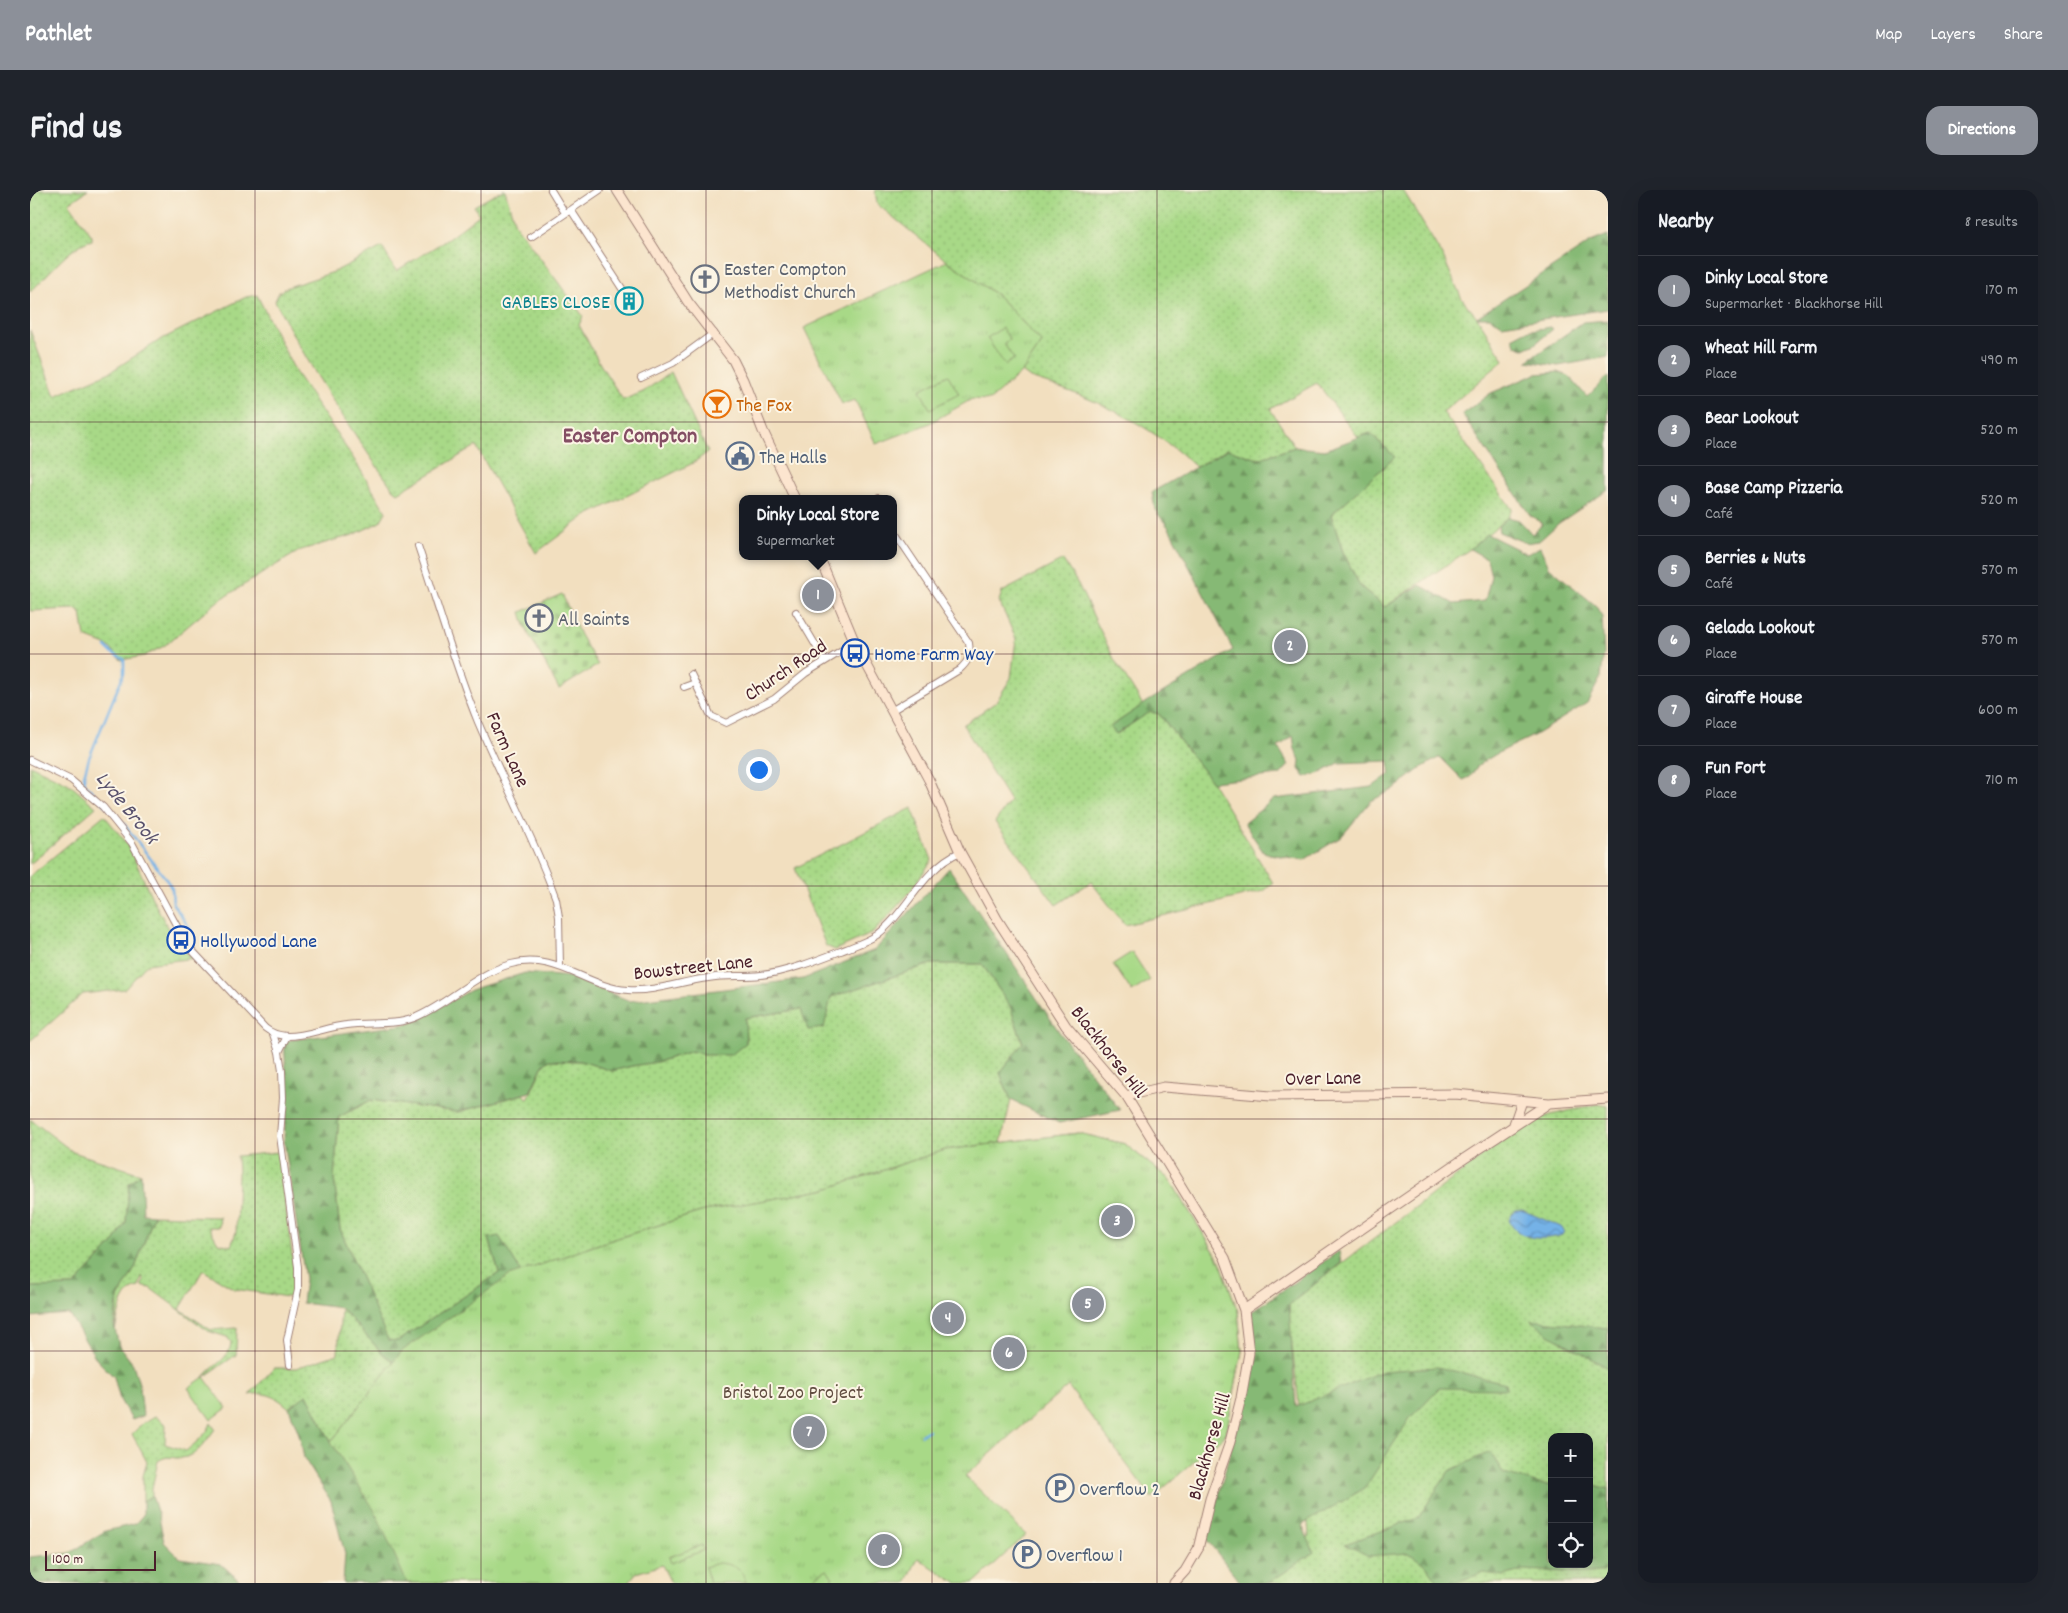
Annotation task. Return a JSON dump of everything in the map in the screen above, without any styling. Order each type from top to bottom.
[{"type":"main road","points":[[617,190],[680,291],[734,360],[763,431],[793,495]]},
{"type":"main road","name":"Blackhorse Hill","points":[[821,560],[855,643],[929,780],[960,852],[997,919],[1066,1026],[1126,1096],[1225,1258],[1244,1310],[1248,1353],[1241,1398],[1230,1442],[1210,1499],[1198,1549],[1186,1571],[1174,1583]]},
{"type":"main road","name":"Over Lane","points":[[1126,1096],[1164,1087],[1271,1096],[1455,1094],[1549,1103],[1608,1099]]},
{"type":"main road","points":[[1512,1128],[1522,1101]]},
{"type":"main road","points":[[1244,1310],[1549,1103]]},
{"type":"street","points":[[551,190],[625,293]]},
{"type":"street","points":[[530,237],[600,190]]},
{"type":"street","points":[[640,378],[674,363],[714,333]]},
{"type":"street","points":[[891,711],[958,670],[967,662],[970,652],[969,643],[897,536]]},
{"type":"street","name":"Farm Lane","points":[[418,546],[467,695],[556,899],[559,917],[560,966]]},
{"type":"street","points":[[796,612],[825,661]]},
{"type":"street","name":"Church Road","points":[[691,674],[712,716],[726,723],[774,699],[825,661],[855,643]]},
{"type":"street","points":[[684,688],[695,683]]},
{"type":"street","points":[[30,760],[71,780],[102,808],[132,843],[187,945],[260,1023],[273,1034],[279,1052],[282,1098],[280,1136],[298,1267],[298,1290],[288,1340],[290,1365]]},
{"type":"street","name":"Bowstreet Lane","points":[[273,1034],[288,1036],[347,1025],[413,1018],[440,1004],[480,977],[496,970],[528,961],[560,966],[611,987],[629,990],[650,989],[709,978],[763,975],[779,971],[846,949],[876,935],[888,924],[923,881],[947,858],[960,852]]},
{"type":"street","points":[[279,1052],[288,1036]]},
{"type":"green space","points":[[30,190],[88,190],[69,203],[92,236],[92,240],[75,248],[30,292]]},
{"type":"green space","points":[[505,190],[515,224],[583,316],[579,325],[600,364],[623,400],[643,392],[671,372],[708,452],[693,463],[584,517],[536,553],[476,446],[398,493],[393,489],[331,397],[275,301],[279,292],[288,287],[334,272],[382,247],[396,271],[448,239],[479,215],[474,206]]},
{"type":"green space","points":[[875,190],[1403,190],[1443,257],[1462,299],[1477,317],[1504,360],[1443,412],[1512,509],[1508,517],[1470,549],[1385,607],[1360,586],[1343,552],[1331,514],[1395,457],[1370,433],[1358,437],[1317,383],[1270,409],[1295,447],[1258,459],[1227,449],[1196,467],[1158,436],[1118,413],[1076,394],[1030,378],[1022,372],[1042,343],[998,296],[947,261],[877,204]]},
{"type":"green space","points":[[1608,235],[1608,309],[1502,325],[1490,317],[1477,317],[1591,242]]},
{"type":"green space","points":[[947,261],[998,296],[1042,343],[1022,372],[990,400],[972,399],[928,424],[876,444],[855,400],[842,404],[804,328]]},
{"type":"green space","points":[[257,295],[296,373],[355,461],[386,512],[380,522],[353,535],[301,550],[276,565],[218,601],[164,646],[144,656],[121,660],[108,646],[85,637],[81,613],[75,609],[30,611],[30,330],[55,396],[110,372],[160,340],[246,297]]},
{"type":"green space","points":[[1608,320],[1608,357],[1558,366],[1527,361],[1583,322]]},
{"type":"green space","points":[[1551,327],[1553,329],[1535,344],[1524,349],[1516,346],[1512,338],[1525,331]]},
{"type":"green space","points":[[1002,328],[1010,340],[1004,344],[1014,359],[1005,365],[987,338]]},
{"type":"green space","points":[[1558,372],[1569,376],[1587,397],[1608,376],[1608,490],[1559,523],[1539,541],[1526,543],[1499,532],[1498,526],[1508,517],[1519,520],[1532,534],[1543,524],[1530,515],[1462,414],[1491,393],[1536,374]]},
{"type":"green space","points":[[948,375],[959,394],[930,409],[920,390]]},
{"type":"green space","points":[[1370,433],[1395,457],[1331,515],[1343,552],[1360,586],[1385,607],[1420,585],[1454,604],[1485,601],[1491,576],[1487,559],[1470,549],[1487,534],[1527,554],[1540,547],[1549,567],[1595,605],[1602,616],[1604,653],[1601,677],[1587,703],[1535,735],[1478,765],[1470,777],[1463,780],[1440,757],[1421,768],[1394,789],[1371,801],[1341,837],[1304,860],[1264,853],[1244,823],[1274,799],[1372,787],[1390,774],[1389,761],[1339,763],[1321,773],[1305,777],[1299,769],[1300,760],[1295,749],[1293,736],[1278,747],[1289,765],[1280,775],[1212,782],[1159,714],[1150,712],[1116,734],[1110,727],[1147,702],[1233,650],[1169,528],[1155,510],[1152,492],[1228,449],[1258,459],[1295,447],[1325,450]]},
{"type":"green space","points":[[1063,560],[1078,584],[1114,659],[1143,705],[1110,727],[1117,734],[1150,711],[1159,714],[1212,782],[1273,883],[1264,891],[1125,925],[1091,882],[1056,905],[995,822],[1010,801],[963,725],[996,702],[1011,678],[1016,639],[999,601],[1002,592]]},
{"type":"green space","points":[[562,594],[580,635],[598,665],[559,689],[526,629],[521,612]]},
{"type":"green space","points":[[30,765],[69,784],[96,807],[30,864]]},
{"type":"green space","points":[[912,808],[932,860],[910,892],[873,933],[835,950],[826,946],[795,868]]},
{"type":"green space","points":[[104,815],[128,845],[152,898],[178,947],[195,958],[147,964],[125,989],[83,994],[30,1041],[30,876]]},
{"type":"green space","name":"Bristol Zoo Project","points":[[949,868],[1060,1033],[1120,1110],[1059,1123],[1011,1100],[1000,1073],[1023,1043],[1010,1006],[982,964],[931,964],[831,997],[824,1028],[808,1030],[801,1009],[745,1018],[746,1043],[731,1055],[704,1055],[692,1051],[657,1062],[612,1071],[581,1061],[550,1060],[543,1065],[530,1092],[458,1112],[371,1100],[339,1117],[334,1178],[340,1229],[388,1340],[398,1341],[499,1273],[489,1238],[499,1236],[521,1272],[599,1244],[704,1211],[823,1190],[945,1150],[1078,1133],[1125,1144],[1170,1180],[1220,1261],[1238,1312],[1242,1351],[1226,1434],[1146,1359],[434,1583],[343,1583],[345,1554],[331,1501],[304,1458],[299,1434],[289,1408],[307,1394],[331,1442],[394,1362],[383,1354],[341,1308],[302,1303],[305,1279],[284,1140],[287,1088],[284,1041],[409,1024],[473,989],[525,973],[570,977],[630,1001],[803,979],[875,950]]},
{"type":"green space","points":[[1132,952],[1150,980],[1132,992],[1113,964]]},
{"type":"green space","points":[[931,964],[982,964],[1010,1006],[1023,1044],[1000,1073],[1011,1100],[1001,1143],[945,1150],[823,1190],[704,1211],[599,1244],[521,1272],[518,1266],[489,1238],[499,1273],[398,1341],[388,1341],[340,1229],[334,1178],[339,1117],[371,1100],[458,1112],[524,1094],[528,1099],[543,1065],[550,1060],[581,1061],[612,1071],[657,1062],[692,1051],[704,1055],[746,1043],[745,1018],[801,1009],[831,997]]},
{"type":"green space","points":[[1597,1104],[1608,1106],[1608,1583],[1252,1583],[1309,1536],[1298,1396],[1287,1305],[1530,1120]]},
{"type":"green space","points":[[30,1119],[73,1152],[141,1174],[129,1183],[126,1222],[115,1241],[74,1286],[30,1287]]},
{"type":"green space","name":"Bristol Zoo Project","points":[[1078,1133],[1125,1144],[1170,1180],[1220,1261],[1238,1312],[1242,1351],[1226,1434],[1152,1498],[1068,1386],[965,1476],[1026,1535],[974,1583],[956,1583],[918,1558],[906,1583],[671,1583],[662,1565],[636,1573],[628,1583],[407,1583],[375,1511],[331,1442],[402,1351],[509,1276],[599,1244],[704,1211],[823,1190],[945,1150]]},
{"type":"green space","points":[[279,1152],[295,1279],[294,1298],[234,1289],[203,1270],[180,1309],[211,1330],[237,1328],[236,1355],[204,1377],[225,1357],[231,1342],[227,1337],[208,1331],[150,1288],[141,1286],[144,1281],[142,1276],[139,1287],[128,1293],[122,1304],[115,1330],[118,1298],[135,1268],[154,1215],[220,1217],[219,1227],[209,1227],[218,1243],[231,1246],[236,1232],[237,1156]]},
{"type":"green space","points":[[141,1174],[143,1214],[154,1215],[135,1268],[118,1298],[114,1325],[119,1346],[133,1364],[140,1387],[143,1416],[132,1420],[120,1400],[114,1377],[97,1360],[69,1314],[30,1317],[30,1287],[74,1286],[115,1241],[126,1222],[129,1183]]},
{"type":"green space","points":[[1339,1251],[1341,1263],[1289,1305],[1296,1407],[1383,1371],[1437,1367],[1506,1383],[1507,1389],[1439,1388],[1410,1418],[1365,1488],[1302,1525],[1314,1552],[1269,1583],[1241,1583],[1207,1540],[1253,1363],[1250,1313]]},
{"type":"green space","points":[[341,1308],[383,1354],[394,1362],[331,1442],[307,1395],[289,1408],[266,1394],[249,1395],[274,1368],[296,1368],[338,1354]]},
{"type":"green space","points":[[1531,1320],[1608,1328],[1608,1368],[1549,1334]]},
{"type":"green space","points":[[204,1377],[227,1408],[211,1420],[188,1388]]},
{"type":"green space","points":[[155,1416],[166,1425],[165,1444],[186,1451],[204,1435],[211,1423],[215,1429],[201,1447],[188,1457],[170,1457],[158,1461],[152,1496],[143,1501],[143,1476],[147,1462],[132,1434],[143,1423]]},
{"type":"green space","points":[[1490,1452],[1504,1474],[1548,1486],[1548,1568],[1593,1568],[1593,1484],[1608,1489],[1608,1571],[1589,1573],[1524,1570],[1504,1576],[1484,1573],[1452,1583],[1439,1583],[1427,1566],[1409,1553],[1369,1556],[1345,1544],[1418,1518],[1449,1471]]},
{"type":"green space","points":[[152,1496],[164,1542],[180,1558],[221,1564],[242,1583],[30,1583],[30,1557],[70,1553],[105,1531],[135,1524],[143,1515],[143,1501]]},
{"type":"green space","points":[[702,1545],[704,1550],[671,1563],[669,1557]]},
{"type":"green space","points":[[718,1563],[728,1564],[740,1570],[746,1583],[710,1583],[705,1567]]},
{"type":"green space","points":[[827,1569],[833,1578],[826,1583],[805,1583]]},
{"type":"water","points":[[1515,1210],[1522,1210],[1561,1227],[1564,1231],[1562,1235],[1547,1238],[1524,1235],[1513,1227],[1509,1220]]},
{"type":"waterway","name":"Lyde Brook","points":[[106,647],[112,653],[124,659],[124,673],[89,758],[84,775],[85,784],[124,824],[166,879],[172,889],[173,904],[191,930]]},
{"type":"waterway","points":[[921,1435],[929,1430]]},
{"type":"place","name":"Easter Compton Methodist Church","points":[[705,279]]},
{"type":"place","name":"GABLES CLOSE","points":[[629,301]]},
{"type":"place","name":"The Fox","points":[[717,404]]},
{"type":"place","name":"The Halls","points":[[740,456]]},
{"type":"place","name":"Dinky Local Store","points":[[818,595]]},
{"type":"place","name":"All Saints","points":[[539,618]]},
{"type":"place","name":"Wheat Hill Farm","points":[[1290,646]]},
{"type":"place","name":"Home Farm Way","points":[[855,653]]},
{"type":"place","name":"Hollywood Lane","points":[[181,940]]},
{"type":"place","name":"Bear Lookout","points":[[1117,1221]]},
{"type":"place","name":"Berries & Nuts","points":[[1088,1304]]},
{"type":"place","name":"Base Camp Pizzeria","points":[[948,1318]]},
{"type":"place","name":"Gelada Lookout","points":[[1009,1353]]},
{"type":"place","name":"Giraffe House","points":[[809,1432]]},
{"type":"place","name":"Overflow 2","points":[[1060,1488]]},
{"type":"place","name":"Fun Fort","points":[[884,1550]]},
{"type":"place","name":"Overflow 1","points":[[1027,1554]]},
{"type":"district","name":"Easter Compton","points":[[630,434]]}]
